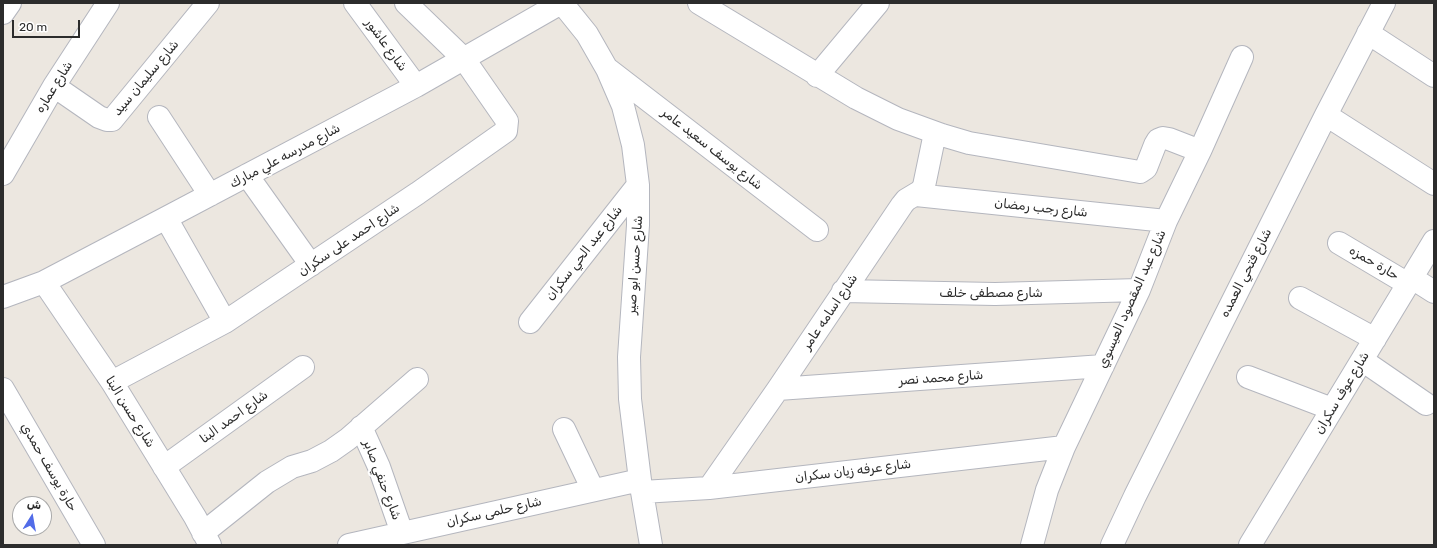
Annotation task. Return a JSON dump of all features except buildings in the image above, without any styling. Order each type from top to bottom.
[{"type":"street","points":[[3,13],[10,3]]},
{"type":"street","name":"شارع عماره","points":[[3,174],[54,86],[108,3]]},
{"type":"street","name":"شارع سليمان سيد","points":[[54,86],[99,117],[112,120],[208,3]]},
{"type":"street","name":"شارع عاشور","points":[[355,3],[416,86]]},
{"type":"street","name":"شارع احمد على سكران","points":[[112,382],[225,322],[418,193],[506,131],[507,121],[464,59],[406,3]]},
{"type":"street","name":"شارع مدرسه علي مبارك","points":[[3,297],[44,282],[210,195],[416,86],[561,3]]},
{"type":"street","name":"شارع حسن ابو صير","points":[[561,3],[587,34],[607,69],[623,106],[634,144],[638,185],[638,225],[629,356],[630,399],[641,486],[651,545]]},
{"type":"street","points":[[699,3],[817,76],[856,98],[898,119],[968,143],[1140,172],[1146,168],[1155,145],[1158,140],[1162,138],[1169,139],[1200,152]]},
{"type":"street","points":[[817,76],[878,3]]},
{"type":"street","name":"شارع فتحي العمده","points":[[1112,545],[1135,496],[1326,115],[1384,3]]},
{"type":"street","points":[[1368,33],[1434,76]]},
{"type":"street","name":"شارع عبد المقصود العيسوي","points":[[1032,545],[1048,490],[1064,446],[1139,290],[1166,222],[1200,152],[1242,57]]},
{"type":"street","name":"شارع يوسف سعيد عامر","points":[[607,69],[817,230]]},
{"type":"street","points":[[1326,115],[1434,184]]},
{"type":"street","points":[[159,117],[210,195]]},
{"type":"street","name":"شارع اسامه عامر","points":[[708,488],[778,389],[906,200],[921,191],[924,186],[936,133]]},
{"type":"street","points":[[247,175],[311,265]]},
{"type":"street","name":"شارع عبد الحي سكران","points":[[530,322],[638,185]]},
{"type":"street","name":"شارع رجب رمضان","points":[[916,194],[1166,222]]},
{"type":"street","points":[[166,218],[225,322]]},
{"type":"street","name":"شارع عوف سكران","points":[[1250,545],[1434,241]]},
{"type":"street","name":"حارة حمزه","points":[[1339,243],[1410,281],[1434,292]]},
{"type":"street","name":"شارع حسن البنا","points":[[44,282],[112,382],[207,539]]},
{"type":"street","name":"شارع مصطفى خلف","points":[[843,291],[995,294],[1139,290]]},
{"type":"street","points":[[1300,298],[1375,338]]},
{"type":"street","points":[[1362,360],[1426,404]]},
{"type":"street","name":"شارع احمد البنا","points":[[164,467],[303,366]]},
{"type":"street","name":"شارع محمد نصر","points":[[778,389],[1103,366]]},
{"type":"street","points":[[1248,377],[1332,409]]},
{"type":"street","points":[[207,539],[267,482],[292,467],[312,461],[331,451],[417,379]]},
{"type":"street","name":"حارة يوسف حمدي","points":[[3,389],[94,545]]},
{"type":"street","name":"شارع حنفي صابر","points":[[361,427],[379,467],[402,533]]},
{"type":"street","points":[[564,429],[593,490]]},
{"type":"street","name":"شارع عرفه زيان سكران","points":[[641,486],[708,488],[1064,446]]},
{"type":"street","name":"شارع حلمى سكران","points":[[348,545],[593,490],[641,486]]}]
